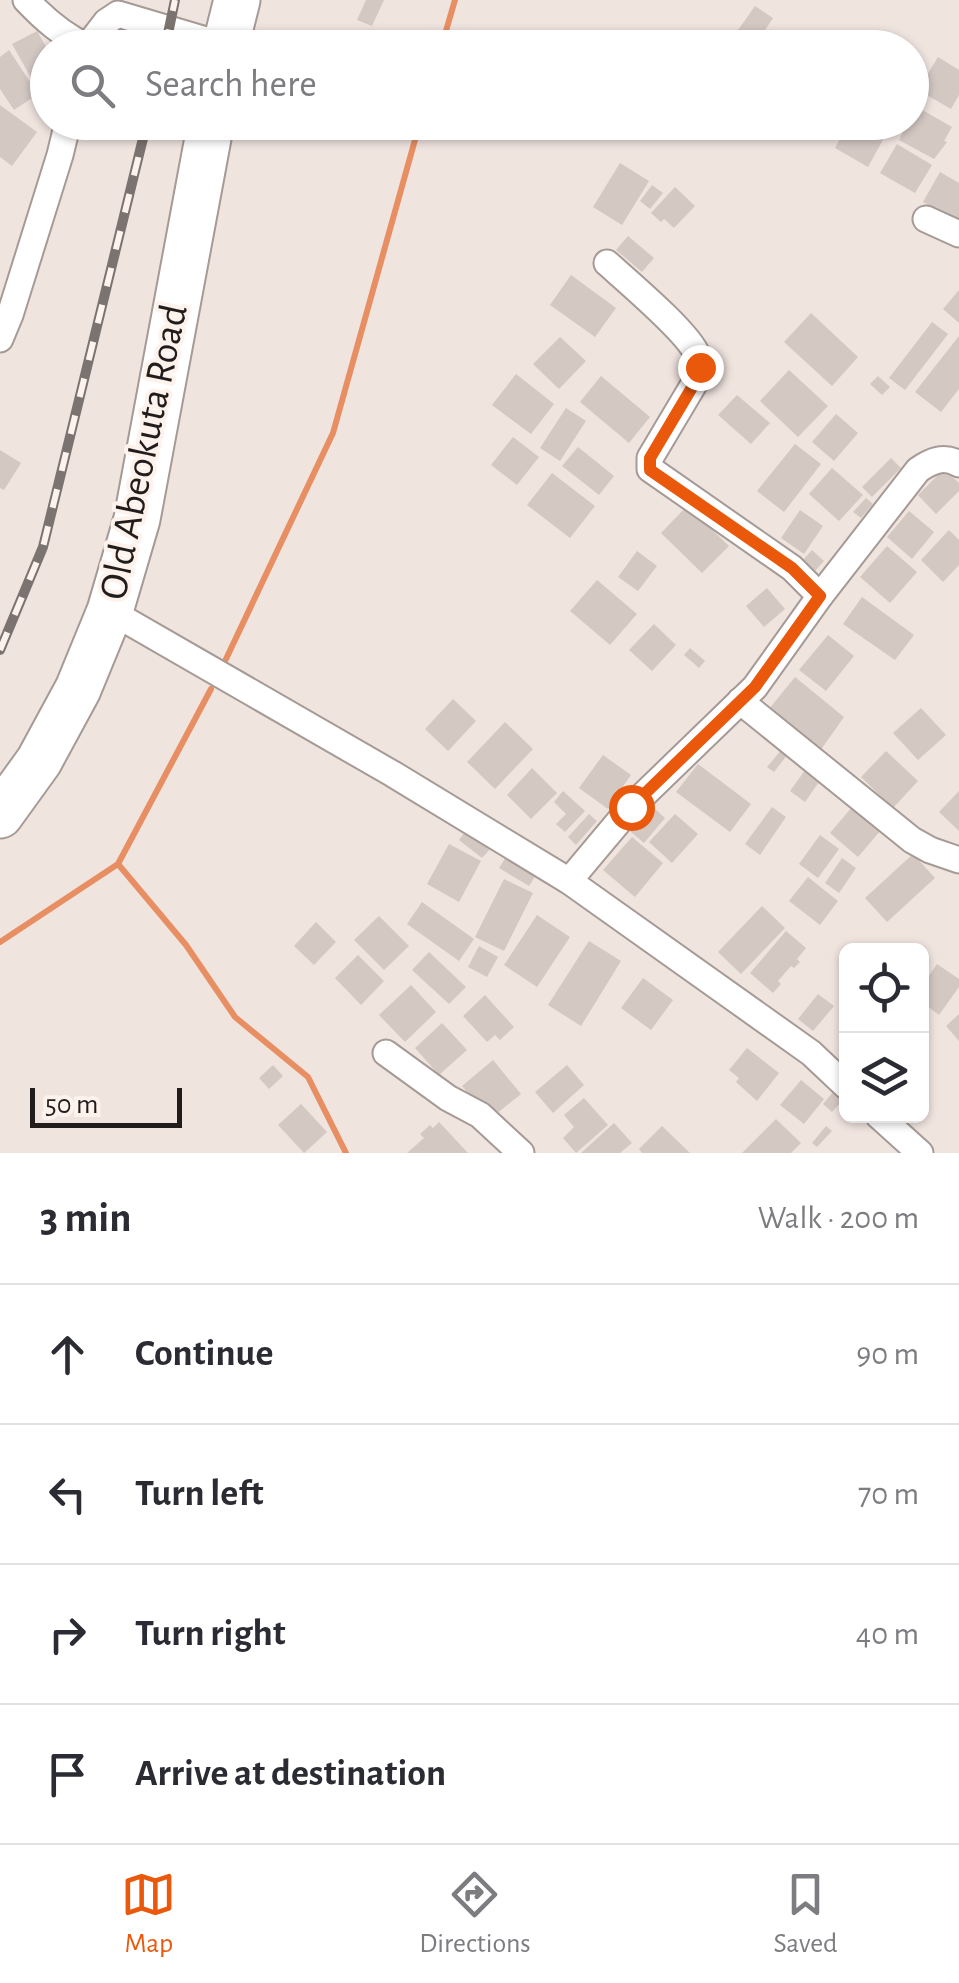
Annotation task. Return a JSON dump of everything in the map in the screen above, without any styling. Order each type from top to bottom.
[{"type":"highway","points":[[229,30],[237,0]]},
{"type":"highway","name":"Old Abeokuta Road","points":[[0,815],[39,761],[70,703],[110,611],[137,519],[208,140]]},
{"type":"street","points":[[26,0],[58,30]]},
{"type":"street","points":[[99,30],[117,7],[181,30]]},
{"type":"street","points":[[0,339],[63,140]]},
{"type":"street","points":[[926,218],[959,234]]},
{"type":"street","points":[[608,263],[696,351],[700,367],[697,379],[650,458],[650,470],[792,568],[820,596]]},
{"type":"street","points":[[569,881],[631,807],[755,687],[918,470],[932,460],[959,464]]},
{"type":"street","points":[[110,611],[569,881],[811,1053],[839,1079]]},
{"type":"street","points":[[740,701],[912,840],[959,860]]},
{"type":"street","points":[[386,1053],[448,1098],[480,1115],[522,1153]]},
{"type":"street","points":[[887,1123],[920,1153]]},
{"type":"building","points":[[366,0],[384,0],[372,26],[357,20]]},
{"type":"building","points":[[755,6],[773,18],[765,30],[738,30]]},
{"type":"building","points":[[30,35],[30,76],[12,44]]},
{"type":"building","points":[[9,50],[30,82],[30,99],[14,110],[0,89],[0,57]]},
{"type":"building","points":[[938,57],[959,70],[959,95],[951,109],[929,96],[929,72]]},
{"type":"building","points":[[0,105],[30,127],[31,140],[12,166],[0,157]]},
{"type":"building","points":[[929,114],[952,127],[934,159],[899,140],[929,140]]},
{"type":"building","points":[[839,140],[883,140],[868,167],[835,148]]},
{"type":"building","points":[[897,144],[932,165],[915,193],[880,173]]},
{"type":"building","points":[[620,163],[649,181],[622,225],[593,207]]},
{"type":"building","points":[[940,172],[959,183],[959,221],[923,202]]},
{"type":"building","points":[[652,185],[663,193],[650,209],[640,201]]},
{"type":"building","points":[[675,187],[695,206],[674,228],[651,213]]},
{"type":"building","points":[[628,236],[654,258],[642,272],[616,250]]},
{"type":"building","points":[[571,275],[616,308],[595,337],[550,305]]},
{"type":"building","points":[[959,290],[959,323],[943,309]]},
{"type":"building","points":[[811,313],[858,357],[832,386],[784,342]]},
{"type":"building","points":[[932,322],[948,334],[905,390],[889,378]]},
{"type":"building","points":[[959,336],[959,389],[941,412],[915,392]]},
{"type":"building","points":[[560,337],[586,361],[559,389],[533,364]]},
{"type":"building","points":[[789,370],[828,406],[798,437],[760,401]]},
{"type":"building","points":[[516,374],[554,404],[531,434],[492,405]]},
{"type":"building","points":[[601,376],[650,417],[629,443],[580,402]]},
{"type":"building","points":[[878,376],[890,387],[882,395],[870,384]]},
{"type":"building","points":[[737,395],[770,423],[751,444],[718,415]]},
{"type":"building","points":[[566,408],[586,421],[560,461],[540,448]]},
{"type":"building","points":[[836,414],[858,433],[834,461],[812,442]]},
{"type":"building","points":[[513,437],[539,457],[517,485],[491,465]]},
{"type":"building","points":[[795,444],[821,464],[784,512],[757,491]]},
{"type":"building","points":[[578,447],[614,476],[599,495],[562,466]]},
{"type":"building","points":[[0,450],[21,463],[4,490],[0,488]]},
{"type":"building","points":[[891,458],[901,468],[872,497],[862,487]]},
{"type":"building","points":[[832,468],[863,495],[839,521],[809,494]]},
{"type":"building","points":[[944,469],[959,483],[959,491],[936,514],[918,495]]},
{"type":"building","points":[[552,473],[595,506],[570,538],[527,505]]},
{"type":"building","points":[[866,498],[873,504],[861,518],[853,512]]},
{"type":"building","points":[[687,506],[729,546],[702,573],[661,533]]},
{"type":"building","points":[[800,510],[823,526],[804,554],[781,538]]},
{"type":"building","points":[[909,511],[934,532],[912,559],[887,537]]},
{"type":"building","points":[[949,530],[959,540],[959,565],[943,582],[921,560]]},
{"type":"building","points":[[887,546],[917,572],[890,603],[860,577]]},
{"type":"building","points":[[812,550],[824,561],[815,571],[803,560]]},
{"type":"building","points":[[637,551],[657,566],[638,591],[618,577]]},
{"type":"building","points":[[597,580],[637,614],[610,645],[570,611]]},
{"type":"building","points":[[767,588],[785,609],[764,627],[746,606]]},
{"type":"building","points":[[862,597],[914,635],[895,660],[843,624]]},
{"type":"building","points":[[654,624],[676,645],[652,671],[629,650]]},
{"type":"building","points":[[828,635],[854,656],[826,691],[799,670]]},
{"type":"building","points":[[690,648],[705,661],[699,668],[684,655]]},
{"type":"building","points":[[795,677],[844,717],[820,751],[769,709]]},
{"type":"building","points":[[453,699],[476,721],[448,751],[425,729]]},
{"type":"building","points":[[921,708],[946,735],[918,760],[893,733]]},
{"type":"building","points":[[505,722],[533,749],[495,789],[467,762]]},
{"type":"building","points":[[782,749],[788,754],[774,772],[767,767]]},
{"type":"building","points":[[886,751],[918,781],[893,808],[861,777]]},
{"type":"building","points":[[603,755],[631,775],[621,789],[624,792],[608,809],[579,788]]},
{"type":"building","points":[[698,764],[751,804],[730,832],[676,792]]},
{"type":"building","points":[[532,768],[557,793],[531,819],[507,795]]},
{"type":"building","points":[[806,769],[821,779],[805,802],[790,791]]},
{"type":"building","points":[[563,791],[585,811],[565,832],[556,824],[566,814],[554,802]]},
{"type":"building","points":[[959,791],[959,831],[939,812]]},
{"type":"building","points":[[646,801],[665,818],[644,843],[624,826]]},
{"type":"building","points":[[853,806],[881,830],[858,857],[830,833]]},
{"type":"building","points":[[772,807],[786,817],[760,855],[745,844]]},
{"type":"building","points":[[589,814],[597,821],[576,845],[568,837]]},
{"type":"building","points":[[675,814],[698,834],[672,863],[649,842]]},
{"type":"building","points":[[467,829],[491,848],[482,858],[459,840]]},
{"type":"building","points":[[820,835],[839,849],[818,878],[799,864]]},
{"type":"building","points":[[632,837],[663,863],[635,897],[603,870]]},
{"type":"building","points":[[449,844],[481,861],[459,902],[427,884]]},
{"type":"building","points":[[913,854],[935,878],[887,922],[865,898]]},
{"type":"building","points":[[506,857],[536,875],[529,886],[499,868]]},
{"type":"building","points":[[842,858],[856,868],[839,893],[825,883]]},
{"type":"building","points":[[808,877],[838,901],[820,925],[789,901]]},
{"type":"building","points":[[504,879],[533,893],[504,951],[475,937]]},
{"type":"building","points":[[422,902],[474,939],[459,961],[407,924]]},
{"type":"building","points":[[762,906],[785,928],[741,974],[718,952]]},
{"type":"building","points":[[537,915],[570,937],[537,987],[504,965]]},
{"type":"building","points":[[379,916],[409,946],[384,970],[354,940]]},
{"type":"building","points":[[316,922],[336,942],[314,965],[294,946]]},
{"type":"building","points":[[786,931],[806,948],[797,959],[800,962],[794,968],[791,966],[773,993],[750,973]]},
{"type":"building","points":[[589,941],[621,961],[581,1026],[548,1005]]},
{"type":"building","points":[[479,946],[498,957],[487,977],[468,967]]},
{"type":"building","points":[[429,952],[466,987],[449,1004],[412,970]]},
{"type":"building","points":[[358,955],[384,981],[361,1005],[335,978]]},
{"type":"building","points":[[937,964],[959,979],[959,987],[939,1015],[929,1007],[929,976]]},
{"type":"building","points":[[643,978],[673,1000],[651,1030],[621,1008]]},
{"type":"building","points":[[411,985],[436,1012],[405,1042],[379,1015]]},
{"type":"building","points":[[818,994],[834,1006],[813,1031],[798,1019]]},
{"type":"building","points":[[485,995],[514,1027],[500,1040],[495,1035],[487,1042],[463,1016]]},
{"type":"building","points":[[959,1014],[959,1041],[946,1026]]},
{"type":"building","points":[[442,1023],[467,1050],[439,1075],[415,1048]]},
{"type":"building","points":[[747,1048],[779,1073],[757,1101],[729,1070]]},
{"type":"building","points":[[493,1060],[521,1094],[490,1119],[462,1086]]},
{"type":"building","points":[[273,1065],[283,1076],[269,1089],[259,1078]]},
{"type":"building","points":[[567,1065],[584,1085],[553,1113],[535,1092]]},
{"type":"building","points":[[801,1080],[824,1099],[804,1124],[780,1105]]},
{"type":"building","points":[[833,1092],[839,1097],[839,1104],[832,1112],[823,1104]]},
{"type":"building","points":[[584,1098],[608,1125],[576,1153],[563,1138],[574,1127],[564,1115]]},
{"type":"building","points":[[301,1104],[327,1132],[304,1153],[278,1125]]},
{"type":"building","points":[[776,1119],[801,1143],[791,1153],[742,1153]]},
{"type":"building","points":[[439,1122],[468,1153],[407,1153],[424,1138],[420,1134]]},
{"type":"building","points":[[614,1123],[632,1143],[620,1153],[581,1153]]},
{"type":"building","points":[[662,1126],[690,1153],[642,1153],[639,1149]]},
{"type":"building","points":[[826,1126],[832,1131],[817,1147],[812,1143]]},
{"type":"waterway","points":[[446,30],[455,0]]},
{"type":"waterway","points":[[226,659],[333,433],[415,140]]},
{"type":"waterway","points":[[0,942],[118,864],[211,689]]},
{"type":"waterway","points":[[118,864],[186,945],[235,1017],[308,1077],[346,1153]]},
{"type":"railway","points":[[169,30],[175,0]]},
{"type":"railway","points":[[0,650],[43,547],[143,140]]},
{"type":"route","points":[[631,807],[755,687],[820,596],[792,568],[650,470],[650,458],[697,379],[700,367]]}]
